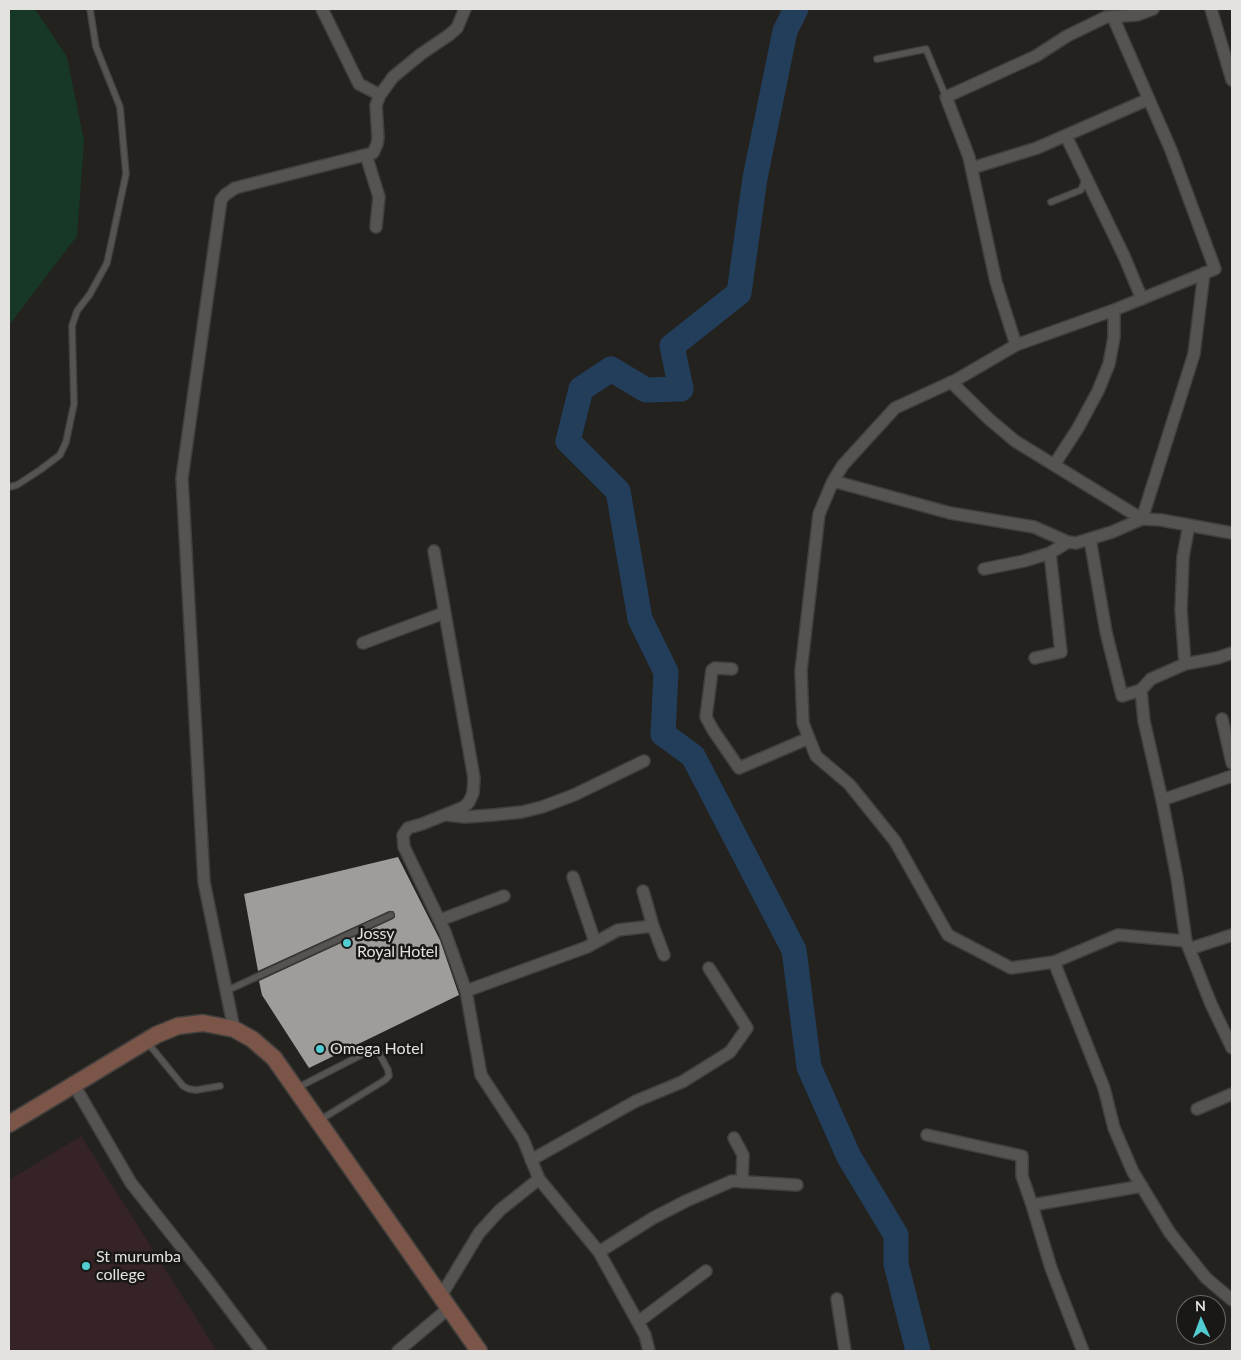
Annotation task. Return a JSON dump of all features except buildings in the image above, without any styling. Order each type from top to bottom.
[{"type":"street","points":[[322,9],[358,84],[380,96]]},
{"type":"street","points":[[234,1029],[204,882],[182,478],[221,200],[235,188],[372,153],[378,138],[376,105],[380,96],[394,77],[421,54],[457,28],[465,9]]},
{"type":"street","points":[[1016,345],[996,282],[969,157],[946,97],[1036,56],[1104,15],[1137,15],[1153,9]]},
{"type":"street","points":[[1211,9],[1232,80]]},
{"type":"street","points":[[1104,15],[1149,99],[1171,150],[1215,269],[1114,310],[1016,345],[951,382],[895,408],[843,465],[833,481],[819,514],[801,670],[803,723],[816,756],[849,784],[895,841],[948,935],[1011,968],[1054,962],[1118,935],[1188,945],[1232,935]]},
{"type":"street","points":[[972,168],[1037,148],[1149,99]]},
{"type":"street","points":[[1066,136],[1124,256],[1142,299]]},
{"type":"street","points":[[366,155],[379,197],[376,227]]},
{"type":"street","points":[[1142,520],[1194,354],[1204,273]]},
{"type":"street","points":[[1054,465],[1078,428],[1098,391],[1109,364],[1114,337],[1114,310]]},
{"type":"street","points":[[951,382],[988,419],[1015,441],[1142,520]]},
{"type":"street","points":[[833,481],[950,513],[1034,527],[1068,542],[1076,543],[1090,539],[1142,520],[1161,520],[1232,533]]},
{"type":"street","points":[[1185,664],[1181,610],[1183,557],[1189,525]]},
{"type":"street","points":[[1090,539],[1106,632],[1122,696],[1141,690],[1151,679],[1185,664],[1232,653]]},
{"type":"street","points":[[984,569],[1024,561],[1050,553],[1068,542]]},
{"type":"street","points":[[434,551],[474,778],[473,793],[469,802],[464,807],[408,828],[403,834],[404,847],[440,920],[466,991],[481,1075],[523,1139],[539,1179],[599,1252],[645,1335],[649,1351]]},
{"type":"street","points":[[1035,658],[1062,652],[1050,553]]},
{"type":"street","points":[[363,643],[444,613]]},
{"type":"street","points":[[732,669],[716,668],[712,670],[706,717],[739,768],[809,738]]},
{"type":"street","points":[[1141,690],[1144,721],[1162,800],[1188,945],[1211,1004],[1232,1048]]},
{"type":"street","points":[[1222,719],[1232,763]]},
{"type":"street","points":[[445,815],[465,817],[522,812],[574,795],[644,761]]},
{"type":"street","points":[[1162,800],[1232,776]]},
{"type":"street","points":[[572,876],[595,942]]},
{"type":"street","points":[[643,891],[664,955]]},
{"type":"street","points":[[440,920],[504,896]]},
{"type":"street","points":[[466,991],[595,942],[618,930],[653,926]]},
{"type":"street","points":[[1054,962],[1104,1088],[1114,1128],[1133,1172],[1170,1233],[1206,1278],[1232,1300]]},
{"type":"street","points":[[531,1160],[636,1102],[682,1082],[730,1052],[747,1028],[709,968]]},
{"type":"street","points":[[9,1124],[156,1035],[178,1026],[203,1023],[234,1029],[252,1038],[274,1058],[479,1351]]},
{"type":"street","points":[[74,1085],[131,1183],[261,1351]]},
{"type":"street","points":[[1197,1109],[1232,1094]]},
{"type":"street","points":[[927,1135],[1022,1156],[1022,1176],[1051,1268],[1083,1351]]},
{"type":"street","points":[[734,1138],[743,1155],[742,1182]]},
{"type":"street","points":[[398,1351],[445,1302],[479,1233],[500,1210],[539,1179]]},
{"type":"street","points":[[599,1252],[653,1218],[732,1181],[797,1185]]},
{"type":"street","points":[[1032,1205],[1142,1186]]},
{"type":"street","points":[[638,1322],[706,1271]]},
{"type":"street","points":[[837,1299],[845,1351]]},
{"type":"lane","points":[[9,487],[17,485],[60,455],[66,442],[74,404],[72,326],[77,311],[90,294],[107,263],[126,174],[120,107],[96,47],[90,9]]},
{"type":"lane","points":[[877,59],[926,49],[946,97]]},
{"type":"lane","points":[[1051,202],[1080,190],[1086,178]]},
{"type":"lane","points":[[226,991],[391,915]]},
{"type":"lane","points":[[146,1041],[183,1086],[196,1090],[220,1086]]},
{"type":"lane","points":[[296,1089],[369,1051],[378,1053],[388,1070],[389,1076],[318,1121]]},
{"type":"shaded area","name":"St murumba college","points":[[81,1136],[217,1351],[9,1351],[9,1180]]},
{"type":"green space","points":[[9,9],[35,9],[67,57],[84,141],[77,236],[9,325]]},
{"type":"waterway","points":[[796,9],[785,31],[755,178],[739,293],[672,346],[681,389],[646,390],[611,369],[581,389],[568,441],[618,491],[640,619],[666,672],[663,734],[693,756],[794,950],[809,1067],[849,1157],[896,1235],[896,1264],[918,1351]]},
{"type":"place","name":"Jossy Royal Hotel","points":[[347,943]]},
{"type":"place","name":"Omega Hotel","points":[[320,1049]]},
{"type":"place","name":"St murumba college","points":[[86,1266]]}]
